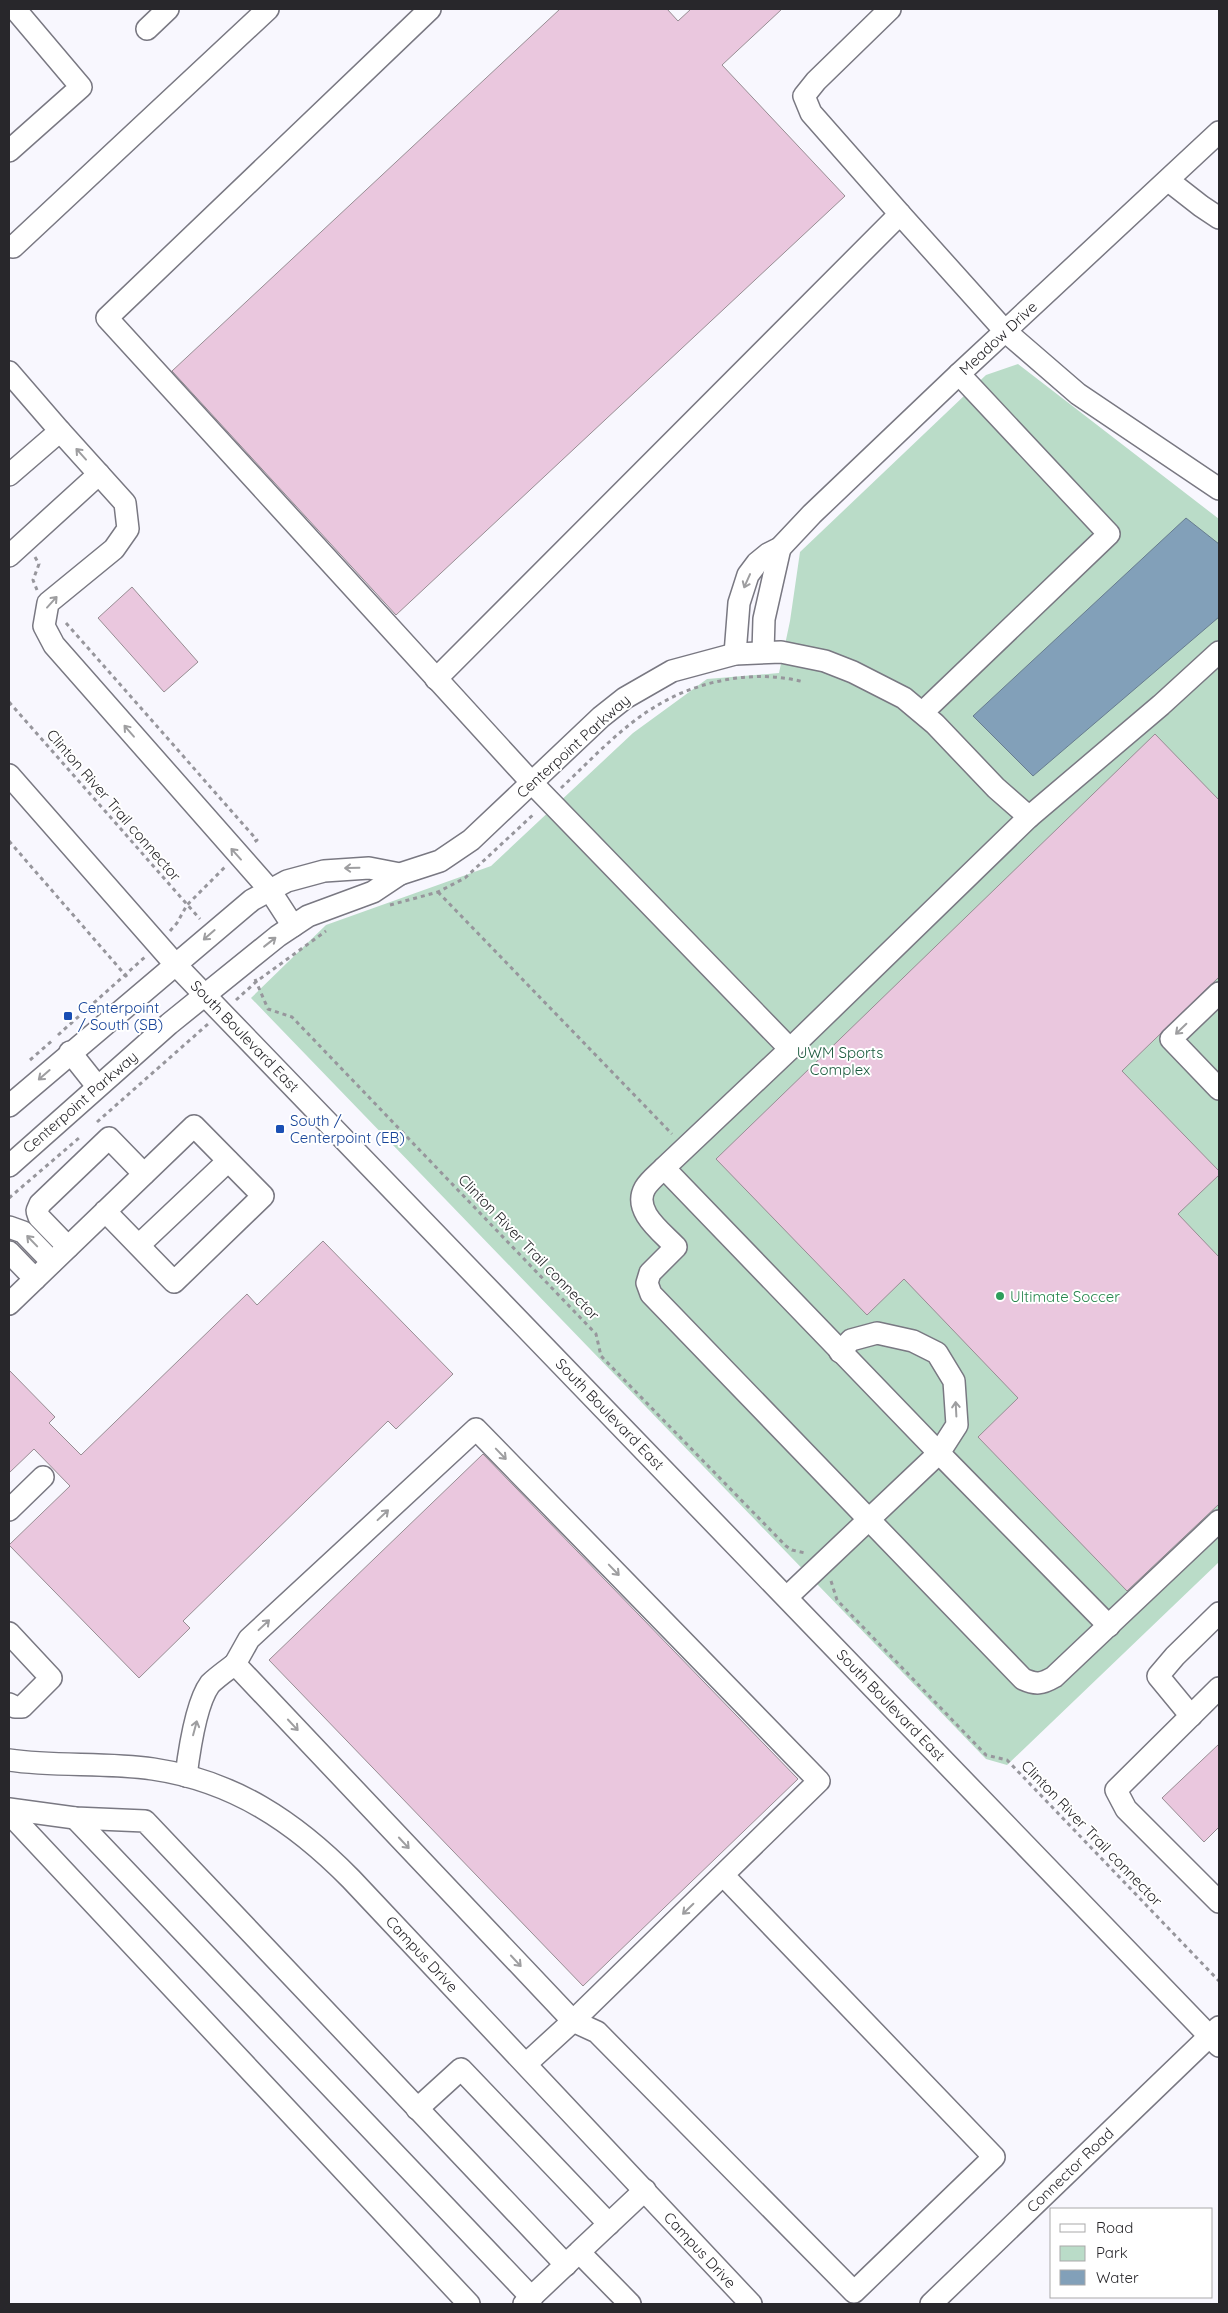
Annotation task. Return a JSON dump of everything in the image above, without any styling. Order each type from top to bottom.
[{"type":"street","points":[[9,151],[81,88],[15,9]]},
{"type":"street","points":[[147,29],[168,9]]},
{"type":"street","points":[[13,247],[268,9]]},
{"type":"street","points":[[430,9],[107,318],[532,783],[790,1049]]},
{"type":"street","points":[[890,9],[816,81],[804,96],[811,114],[1005,332],[1078,394],[1219,489]]},
{"type":"street","name":"Meadow Drive","points":[[735,654],[739,603],[745,583],[757,563],[768,554],[780,548],[812,514],[959,374],[1219,132]]},
{"type":"street","points":[[1169,180],[1200,206],[1219,218]]},
{"type":"street","points":[[436,679],[900,214]]},
{"type":"street","points":[[9,372],[125,503],[128,529],[114,549],[48,603],[44,626],[54,644],[269,889],[293,926]]},
{"type":"street","points":[[923,712],[1109,534],[959,374]]},
{"type":"street","points":[[9,475],[60,431]]},
{"type":"street","points":[[9,556],[99,474]]},
{"type":"street","points":[[763,652],[764,619],[780,548]]},
{"type":"street","name":"Centerpoint Parkway","points":[[9,1166],[97,1086],[204,994],[293,926],[308,916],[333,905],[373,892],[400,874],[430,866],[458,850],[602,716],[633,692],[683,667],[735,654],[781,652],[825,661],[843,668],[904,698],[923,712],[996,788],[1029,817]]},
{"type":"street","points":[[1219,652],[1161,705],[1029,817],[790,1049],[664,1168],[646,1187],[641,1200],[645,1214],[676,1247],[650,1273],[646,1282],[651,1294],[1024,1680],[1034,1684],[1044,1684],[1054,1677],[1219,1521]]},
{"type":"street","name":"South Boulevard East","points":[[9,775],[175,964],[788,1598],[1216,2036]]},
{"type":"street","name":"Centerpoint Parkway","points":[[9,1106],[235,912],[269,889],[298,877],[331,870],[369,868],[400,874]]},
{"type":"street","points":[[1218,994],[1171,1039],[1219,1088]]},
{"type":"street","points":[[70,1052],[97,1086]]},
{"type":"street","points":[[11,1298],[68,1247],[194,1126],[263,1196],[174,1282],[106,1211]]},
{"type":"street","points":[[68,1247],[39,1217],[40,1204],[109,1138],[144,1174]]},
{"type":"street","points":[[139,1245],[228,1160]]},
{"type":"street","points":[[664,1168],[840,1352],[1109,1626]]},
{"type":"street","points":[[9,1227],[23,1232],[52,1262]]},
{"type":"street","points":[[9,1252],[35,1278]]},
{"type":"street","points":[[788,1598],[939,1453],[957,1426],[954,1381],[937,1353],[913,1341],[877,1333],[851,1340],[840,1352]]},
{"type":"street","points":[[186,1776],[190,1744],[202,1701],[210,1684],[235,1664],[249,1639],[476,1429],[819,1781],[573,2021],[526,2064]]},
{"type":"street","points":[[9,1510],[43,1477]]},
{"type":"street","points":[[1191,1716],[1158,1676],[1174,1656],[1219,1614]]},
{"type":"street","points":[[9,1633],[51,1678],[22,1707],[15,1707],[9,1704]]},
{"type":"street","points":[[235,1664],[573,2021],[597,2032],[854,2292],[994,2157],[723,1874]]},
{"type":"street","points":[[1219,1688],[1116,1790],[1126,1809],[1219,1902]]},
{"type":"street","name":"Campus Drive","points":[[9,1760],[30,1763],[153,1769],[186,1776],[248,1798],[304,1834],[352,1879],[751,2304]]},
{"type":"street","points":[[9,1809],[75,1818],[145,1821],[417,2109],[573,2258],[630,2304]]},
{"type":"street","points":[[9,1813],[469,2304]]},
{"type":"street","points":[[75,1818],[528,2301],[644,2190]]},
{"type":"street","name":"Connector Road","points":[[931,2304],[1216,2036]]},
{"type":"street","points":[[417,2109],[461,2069],[609,2224]]},
{"type":"path","points":[[30,552],[39,564],[33,580],[34,587],[41,595]]},
{"type":"path","points":[[63,619],[257,840],[247,848]]},
{"type":"path","points":[[558,792],[624,729],[654,707],[690,690],[718,682],[754,677],[790,678],[804,682]]},
{"type":"path","name":"Clinton River Trail connector","points":[[9,702],[203,922]]},
{"type":"path","points":[[9,841],[130,981]]},
{"type":"path","points":[[177,923],[187,905],[229,863]]},
{"type":"path","points":[[438,892],[679,1141]]},
{"type":"path","points":[[23,1066],[132,971]]},
{"type":"path","name":"Clinton River Trail connector","points":[[251,974],[257,980],[268,1009],[292,1017],[596,1334],[601,1356],[786,1546],[811,1557]]},
{"type":"path","points":[[92,1126],[200,1030]]},
{"type":"path","points":[[9,1198],[85,1132]]},
{"type":"path","name":"Clinton River Trail connector","points":[[828,1574],[837,1600],[972,1741],[986,1755],[1007,1760],[1219,1981]]},
{"type":"green space","name":"UWM Sports Complex","points":[[1018,364],[1219,519],[1219,1562],[1007,1765],[986,1759],[251,998],[326,925],[491,866],[633,733],[707,679],[779,673],[790,621],[800,552],[986,375]]},
{"type":"water","points":[[1186,518],[1219,544],[1219,617],[1033,776],[973,716]]},
{"type":"building","points":[[560,9],[667,9],[678,21],[691,9],[782,9],[722,65],[845,196],[396,615],[172,371]]},
{"type":"building","points":[[132,587],[198,662],[164,692],[98,618]]},
{"type":"building","name":"Ultimate Soccer","points":[[1155,734],[1219,800],[1219,977],[1122,1071],[1219,1171],[1219,1175],[1178,1214],[1219,1257],[1219,1504],[1127,1591],[978,1437],[1018,1398],[904,1279],[867,1315],[716,1159]]},
{"type":"building","points":[[323,1241],[453,1374],[396,1429],[388,1421],[183,1621],[190,1628],[139,1678],[9,1545],[70,1486],[34,1449],[9,1473],[9,1370],[55,1417],[49,1423],[81,1455],[247,1294],[257,1305]]},
{"type":"building","points":[[483,1454],[798,1779],[583,1986],[269,1660]]},
{"type":"building","points":[[1219,1744],[1219,1827],[1204,1842],[1162,1798]]},
{"type":"place","name":"Centerpoint / South (SB)","points":[[68,1016]]},
{"type":"place","name":"South / Centerpoint (EB)","points":[[280,1129]]},
{"type":"place","name":"Ultimate Soccer","points":[[1000,1296]]}]
